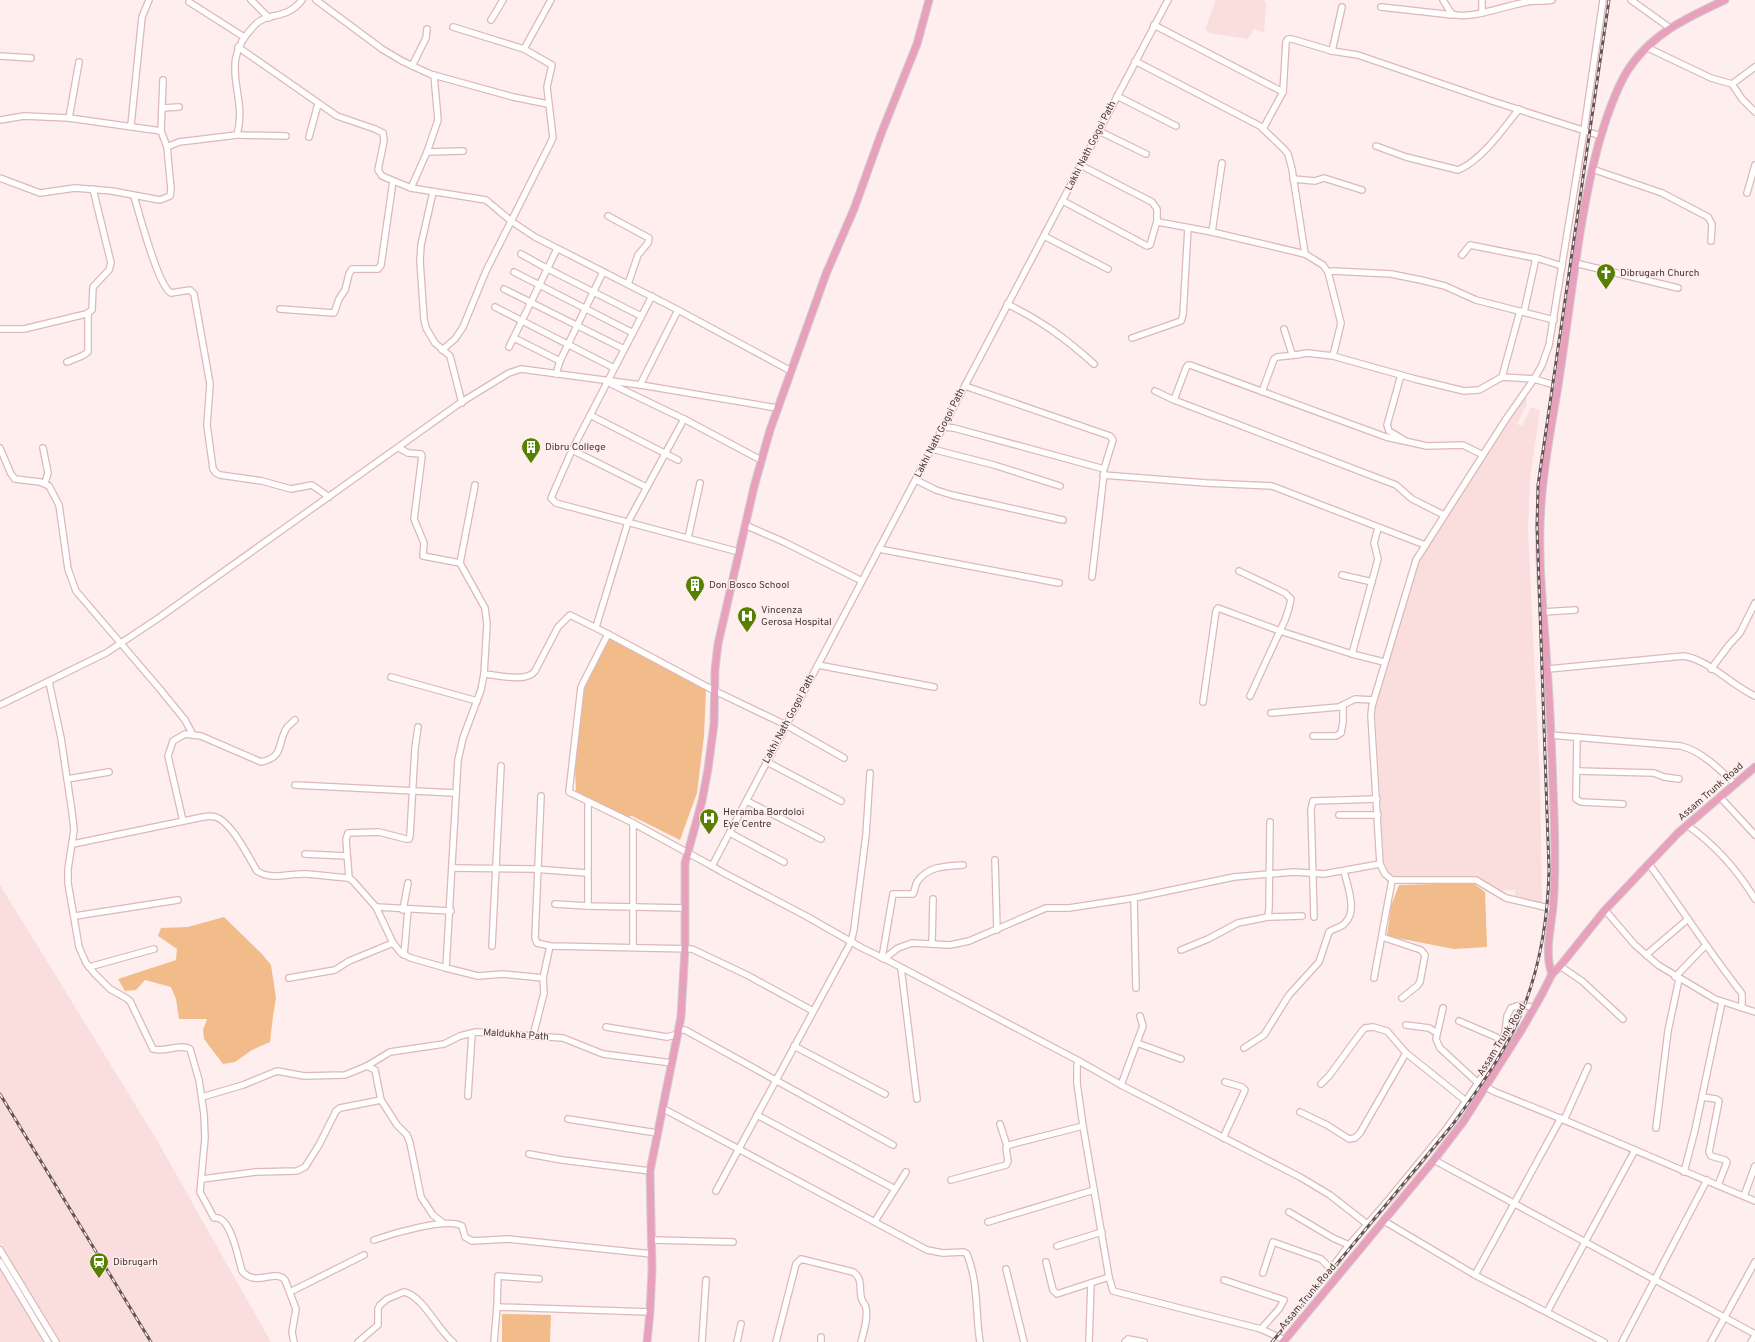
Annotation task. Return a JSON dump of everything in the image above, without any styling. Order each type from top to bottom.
[{"type":"main road","points":[[647,1342],[650,1312],[652,1254],[649,1191],[650,1171],[678,1032],[682,1004],[685,948],[684,873],[687,852],[706,782],[714,724],[713,690],[718,644],[761,460],[778,408],[826,274],[854,209],[881,134],[917,44],[929,0]]},
{"type":"main road","points":[[1552,974],[1549,968],[1548,950],[1553,909],[1554,816],[1548,669],[1543,612],[1540,507],[1577,245],[1592,169],[1601,136],[1609,109],[1626,73],[1636,60],[1665,31],[1725,0]]},
{"type":"main road","name":"Assam Trunk Road","points":[[1284,1341],[1434,1160],[1463,1122],[1534,1008],[1552,974],[1605,910],[1687,825],[1755,766]]},
{"type":"street","points":[[131,125],[142,17],[149,0]]},
{"type":"street","points":[[251,0],[269,18]]},
{"type":"street","points":[[237,135],[239,113],[234,66],[238,48],[244,37],[259,21],[292,11],[302,0]]},
{"type":"street","points":[[316,0],[382,49],[412,66],[434,75],[513,98],[548,104]]},
{"type":"street","points":[[491,20],[502,2],[494,0]]},
{"type":"street","points":[[524,49],[551,0]]},
{"type":"street","name":"Lakhi Nath Gogoi Path","points":[[712,866],[916,480],[1007,304],[1082,166],[1135,61],[1168,0]]},
{"type":"street","points":[[1443,0],[1453,15]]},
{"type":"street","points":[[1482,0],[1482,13]]},
{"type":"street","points":[[1381,7],[1463,16],[1482,13],[1528,1],[1552,0]]},
{"type":"street","points":[[1553,909],[1506,898],[1476,880],[1392,880],[1385,874],[1380,864],[1371,715],[1373,700],[1384,662],[1416,560],[1506,419],[1534,379],[1542,365],[1549,345],[1584,130],[1603,0]]},
{"type":"street","points":[[1631,0],[1670,28]]},
{"type":"street","points":[[190,2],[244,37]]},
{"type":"street","points":[[1332,51],[1342,7]]},
{"type":"street","points":[[1154,25],[1283,92]]},
{"type":"street","points":[[442,350],[455,338],[463,327],[486,271],[553,138],[547,87],[552,65],[524,49],[453,27]]},
{"type":"street","points":[[412,66],[426,38],[427,29]]},
{"type":"street","points":[[1263,129],[1283,92],[1287,40],[1292,39],[1332,51],[1364,57],[1519,110],[1601,136]]},
{"type":"street","points":[[238,48],[341,119],[375,129],[383,134],[384,141],[378,170],[382,176],[411,188],[486,200],[511,221],[535,237],[652,296],[791,371]]},
{"type":"street","points":[[1648,48],[1711,78],[1732,84],[1742,99],[1755,112]]},
{"type":"street","points":[[0,56],[31,58]]},
{"type":"street","points":[[1135,61],[1263,129],[1288,154],[1294,179],[1297,213],[1305,254]]},
{"type":"street","points":[[69,118],[79,62]]},
{"type":"street","points":[[1732,84],[1755,67]]},
{"type":"street","points":[[411,188],[427,152],[438,120],[434,75]]},
{"type":"street","points":[[0,178],[40,193],[75,188],[112,191],[160,200],[170,196],[171,189],[167,147],[161,131],[163,80]]},
{"type":"street","points":[[1117,96],[1176,126]]},
{"type":"street","points":[[309,137],[318,104]]},
{"type":"street","points":[[163,108],[179,107]]},
{"type":"street","points":[[1376,146],[1406,157],[1458,170],[1463,168],[1476,157],[1519,110]]},
{"type":"street","points":[[0,120],[24,116],[69,118],[131,125],[161,131]]},
{"type":"street","points":[[1099,131],[1146,154]]},
{"type":"street","points":[[167,147],[179,142],[237,135],[286,136]]},
{"type":"street","points":[[427,152],[463,151]]},
{"type":"street","points":[[1212,232],[1222,163]]},
{"type":"street","points":[[1747,193],[1755,165]]},
{"type":"street","points":[[1062,201],[1147,246],[1150,245],[1157,221],[1157,208],[1152,202],[1082,166]]},
{"type":"street","points":[[1592,169],[1662,193],[1708,217],[1712,224],[1711,242]]},
{"type":"street","points":[[1294,179],[1315,181],[1324,178],[1362,190]]},
{"type":"street","points":[[280,309],[334,313],[339,299],[345,290],[349,274],[352,269],[378,269],[381,265],[393,181]]},
{"type":"street","points":[[0,329],[24,329],[88,313],[93,307],[93,287],[108,270],[111,263],[93,189]]},
{"type":"street","points":[[433,192],[421,245],[420,277],[425,323],[435,343],[450,358],[462,403]]},
{"type":"street","points":[[134,196],[148,244],[164,286],[170,293],[190,290],[194,294],[210,384],[207,425],[213,469],[220,475],[262,481],[287,488],[295,489],[312,485],[329,497]]},
{"type":"street","points":[[608,216],[646,236],[649,240],[638,255],[628,284]]},
{"type":"street","points":[[1157,221],[1212,232],[1305,254],[1323,265],[1328,272],[1341,323],[1333,356]]},
{"type":"street","points":[[1132,338],[1181,321],[1183,315],[1188,228]]},
{"type":"street","points":[[1044,236],[1108,269]]},
{"type":"street","points":[[1462,255],[1470,245],[1536,258],[1562,266]]},
{"type":"street","points":[[509,347],[524,320],[557,249]]},
{"type":"street","points":[[521,254],[641,316]]},
{"type":"street","points":[[1502,377],[1522,312],[1536,258]]},
{"type":"street","points":[[1575,263],[1678,288]]},
{"type":"street","points":[[1328,272],[1333,270],[1368,272],[1410,277],[1445,286],[1476,300],[1554,320]]},
{"type":"street","points":[[514,272],[633,333]]},
{"type":"street","points":[[556,374],[568,343],[603,272]]},
{"type":"street","points":[[504,289],[624,349]]},
{"type":"street","points":[[652,296],[572,450],[552,493],[553,500],[739,552]]},
{"type":"street","points":[[1007,304],[1046,324],[1076,347],[1094,364]]},
{"type":"street","points":[[495,307],[524,320],[614,368]]},
{"type":"street","points":[[640,385],[678,310]]},
{"type":"street","points":[[67,362],[88,352],[88,313]]},
{"type":"street","points":[[1284,329],[1290,350],[1292,354],[1296,355]]},
{"type":"street","points":[[514,338],[560,361]]},
{"type":"street","points":[[1262,392],[1274,359],[1277,357],[1307,354],[1333,356],[1445,387],[1473,391],[1479,390],[1502,377],[1534,379],[1558,386]]},
{"type":"street","points":[[1174,400],[1188,365],[1357,427],[1409,443],[1427,446],[1463,445],[1484,455]]},
{"type":"street","points":[[0,705],[106,654],[462,403],[508,373],[521,369],[607,382],[640,385],[778,408]]},
{"type":"street","points":[[1400,375],[1387,428],[1389,431],[1409,443]]},
{"type":"street","points":[[607,382],[684,419],[761,460]]},
{"type":"street","points":[[964,386],[1110,436],[1112,440],[1103,475],[1092,577]]},
{"type":"street","points":[[1155,391],[1174,400],[1396,485],[1412,499],[1444,515]]},
{"type":"street","points":[[590,415],[678,460]]},
{"type":"street","points":[[596,627],[628,522],[684,419]]},
{"type":"street","points":[[944,426],[1104,469]]},
{"type":"street","points":[[0,448],[11,474],[15,479],[45,483],[53,492],[59,505],[68,569],[76,591],[122,643],[185,720],[193,735]]},
{"type":"street","points":[[43,448],[48,473],[45,483]]},
{"type":"street","points":[[399,448],[408,453],[421,454],[422,456],[414,519],[424,543],[423,556],[460,563]]},
{"type":"street","points":[[932,449],[994,465],[1060,486]]},
{"type":"street","points":[[572,450],[646,487]]},
{"type":"street","points":[[1103,475],[1206,483],[1272,486],[1425,545]]},
{"type":"street","points":[[916,480],[936,490],[952,495],[1063,520]]},
{"type":"street","points":[[688,538],[700,483]]},
{"type":"street","points":[[446,968],[451,911],[455,793],[460,746],[477,701],[484,674],[487,614],[460,563],[475,485]]},
{"type":"street","points":[[745,525],[784,542],[862,581]]},
{"type":"street","points":[[1352,654],[1378,557],[1374,543],[1378,528]]},
{"type":"street","points":[[879,549],[1059,583]]},
{"type":"street","points":[[1239,571],[1289,596],[1291,603],[1280,631],[1250,696]]},
{"type":"street","points":[[1342,575],[1372,582]]},
{"type":"street","points":[[1711,669],[1740,633],[1755,603]]},
{"type":"street","points":[[1203,702],[1216,609],[1220,609],[1280,631],[1352,654],[1384,662]]},
{"type":"street","points":[[1543,612],[1575,610]]},
{"type":"street","points":[[484,674],[521,678],[530,677],[535,671],[558,627],[570,614],[713,690],[786,725],[844,758]]},
{"type":"street","points":[[608,634],[584,679],[579,697],[569,792],[633,823],[883,959],[1079,1061],[1121,1085],[1300,1177],[1330,1195],[1367,1224]]},
{"type":"street","points":[[1548,669],[1684,656],[1691,658],[1711,669],[1755,696]]},
{"type":"street","points":[[818,665],[934,687]]},
{"type":"street","points":[[391,677],[477,701]]},
{"type":"street","points":[[49,682],[61,738],[73,820],[73,844],[68,876],[79,947],[89,967],[110,990],[130,1001],[153,1049],[160,1051],[184,1046],[190,1049],[202,1096],[205,1138],[200,1192],[214,1218],[222,1219],[228,1226],[242,1271],[253,1278],[265,1278],[276,1274],[285,1280],[296,1312],[292,1332],[294,1342]]},
{"type":"street","points":[[1271,712],[1342,705],[1355,699],[1373,700]]},
{"type":"street","points":[[1313,736],[1339,735],[1342,729],[1342,705]]},
{"type":"street","points":[[183,821],[168,756],[173,741],[185,734],[201,736],[230,747],[262,762],[271,760],[276,755],[286,728],[295,720]]},
{"type":"street","points":[[349,878],[346,839],[348,833],[379,832],[409,839],[411,834],[412,792],[418,727]]},
{"type":"street","points":[[1550,735],[1663,743],[1687,748],[1714,764],[1735,784]]},
{"type":"street","points":[[1577,737],[1577,801],[1623,804]]},
{"type":"street","points":[[767,762],[841,801]]},
{"type":"street","points":[[492,946],[501,766]]},
{"type":"street","points":[[1577,771],[1652,773],[1664,777],[1679,779]]},
{"type":"street","points":[[67,779],[110,772]]},
{"type":"street","points":[[716,1191],[851,942],[866,835],[870,773]]},
{"type":"street","points":[[295,785],[455,793]]},
{"type":"street","points":[[541,796],[535,938],[537,943],[550,946],[685,948],[700,951],[813,1011]]},
{"type":"street","points":[[1720,797],[1755,835]]},
{"type":"street","points":[[1314,916],[1311,809],[1313,801],[1377,799]]},
{"type":"street","points":[[588,801],[588,906]]},
{"type":"street","points":[[747,801],[821,839]]},
{"type":"street","points":[[1339,815],[1378,815]]},
{"type":"street","points":[[73,844],[203,816],[214,816],[222,820],[238,840],[257,871],[263,875],[276,877],[305,874],[349,878],[376,907],[393,943],[404,955],[478,976],[502,974],[543,978]]},
{"type":"street","points":[[1268,917],[1270,822]]},
{"type":"street","points":[[633,823],[633,947]]},
{"type":"street","points":[[1687,825],[1704,838],[1727,862],[1755,899]]},
{"type":"street","points":[[730,833],[784,862]]},
{"type":"street","points":[[305,854],[347,856]]},
{"type":"street","points":[[995,860],[997,930]]},
{"type":"street","points":[[883,959],[898,948],[912,943],[957,944],[970,941],[1046,908],[1069,908],[1134,898],[1234,877],[1294,872],[1324,874],[1380,864]]},
{"type":"street","points":[[1649,864],[1688,918],[1705,946],[1742,994],[1742,1008]]},
{"type":"street","points":[[883,959],[893,894],[913,894],[918,881],[926,873],[936,868],[963,865]]},
{"type":"street","points":[[453,868],[538,869],[587,873]]},
{"type":"street","points":[[1244,1048],[1264,1035],[1289,995],[1319,962],[1329,932],[1340,927],[1349,919],[1351,904],[1344,871]]},
{"type":"street","points":[[1374,978],[1392,880]]},
{"type":"street","points":[[404,955],[408,883]]},
{"type":"street","points":[[1134,898],[1136,988]]},
{"type":"street","points":[[932,944],[933,899]]},
{"type":"street","points":[[74,916],[178,900]]},
{"type":"street","points":[[555,904],[684,908]]},
{"type":"street","points":[[376,907],[406,910],[451,911]]},
{"type":"street","points":[[1605,910],[1646,955],[1677,978],[1722,1002],[1755,1012]]},
{"type":"street","points":[[1181,950],[1208,939],[1238,923],[1268,917],[1302,916]]},
{"type":"street","points":[[1646,955],[1688,918]]},
{"type":"street","points":[[1382,937],[1420,950],[1426,955],[1420,982],[1402,998]]},
{"type":"street","points":[[289,978],[335,970],[348,961],[393,943]]},
{"type":"street","points":[[534,1036],[544,993],[543,978],[550,946]]},
{"type":"street","points":[[1656,1128],[1668,1031],[1677,978],[1705,946]]},
{"type":"street","points":[[89,967],[154,949]]},
{"type":"street","points":[[1560,966],[1582,981],[1623,1019]]},
{"type":"street","points":[[901,968],[917,1099]]},
{"type":"street","points":[[1684,1172],[1702,1097],[1722,1002]]},
{"type":"street","points":[[1263,1273],[1273,1242],[1321,1259],[1331,1269],[1349,1245],[1439,1138],[1466,1101],[1495,1057],[1502,1042],[1511,1008],[1518,1005],[1525,1005],[1534,1008]]},
{"type":"street","points":[[1443,1008],[1436,1039],[1440,1048],[1478,1083]]},
{"type":"street","points":[[1121,1085],[1143,1026],[1140,1016]]},
{"type":"street","points":[[1459,1021],[1496,1037],[1502,1042]]},
{"type":"street","points":[[1406,1025],[1429,1028],[1437,1033]]},
{"type":"street","points":[[606,1026],[667,1037],[685,1030],[893,1145]]},
{"type":"street","points":[[1321,1084],[1329,1076],[1351,1044],[1365,1028],[1373,1027],[1387,1031],[1406,1052],[1466,1101]]},
{"type":"street","name":"Maldukha Path","points":[[202,1096],[243,1085],[277,1070],[304,1076],[345,1075],[367,1066],[390,1052],[444,1044],[460,1036],[476,1032],[562,1038],[603,1054],[672,1063]]},
{"type":"street","points":[[468,1096],[472,1033]]},
{"type":"street","points":[[1137,1043],[1181,1059]]},
{"type":"street","points":[[794,1046],[885,1094]]},
{"type":"street","points":[[1300,1112],[1327,1125],[1349,1139],[1354,1138],[1360,1133],[1368,1121],[1376,1103],[1406,1052]]},
{"type":"street","points":[[1079,1061],[1077,1066],[1077,1083],[1083,1126],[1112,1288],[1115,1292],[1261,1329],[1284,1341]]},
{"type":"street","points":[[367,1066],[375,1070],[381,1100],[397,1126],[407,1135],[421,1197],[433,1215],[443,1223]]},
{"type":"street","points":[[1475,1275],[1563,1119],[1588,1068]]},
{"type":"street","points":[[1223,1138],[1245,1090],[1242,1087],[1225,1082]]},
{"type":"street","points":[[1486,1086],[1495,1092],[1563,1119],[1684,1172],[1707,1180],[1755,1201]]},
{"type":"street","points":[[1702,1097],[1716,1099],[1719,1101],[1709,1152],[1711,1156],[1727,1162],[1718,1185]]},
{"type":"street","points":[[202,1179],[256,1172],[297,1171],[304,1167],[319,1145],[336,1111],[340,1108],[381,1100]]},
{"type":"street","points":[[662,1108],[927,1250],[938,1253],[964,1252],[967,1254],[973,1274],[977,1298],[977,1328],[980,1342]]},
{"type":"street","points":[[757,1116],[895,1190]]},
{"type":"street","points":[[568,1119],[657,1133]]},
{"type":"street","points":[[951,1180],[1006,1165],[1008,1161],[1007,1146],[1000,1124]]},
{"type":"street","points":[[1007,1146],[1083,1126]]},
{"type":"street","points":[[1547,1312],[1635,1150]]},
{"type":"street","points":[[529,1154],[562,1160],[650,1171]]},
{"type":"street","points":[[1434,1160],[1725,1317],[1755,1335],[1751,1342]]},
{"type":"street","points":[[1744,1196],[1755,1166]]},
{"type":"street","points":[[875,1221],[906,1172]]},
{"type":"street","points":[[1622,1342],[1707,1180]]},
{"type":"street","points":[[988,1222],[1094,1190]]},
{"type":"street","points":[[1289,1212],[1333,1238],[1349,1245]]},
{"type":"street","points":[[1384,1221],[1475,1275],[1604,1342]]},
{"type":"street","points":[[374,1240],[405,1230],[443,1223],[460,1225],[463,1228],[465,1238],[472,1241],[508,1239],[652,1254]]},
{"type":"street","points":[[1057,1246],[1102,1232]]},
{"type":"street","points":[[652,1240],[733,1242]]},
{"type":"street","points":[[0,1250],[56,1342]]},
{"type":"street","points":[[290,1292],[364,1255]]},
{"type":"street","points":[[776,1342],[796,1264],[801,1260],[853,1272],[858,1275],[860,1278],[862,1300],[866,1308],[862,1342]]},
{"type":"street","points":[[0,1262],[48,1342]]},
{"type":"street","points":[[1046,1262],[1055,1293],[1059,1294],[1109,1277]]},
{"type":"street","points":[[1711,1342],[1755,1262]]},
{"type":"street","points":[[1006,1269],[1024,1342]]},
{"type":"street","points":[[494,1342],[498,1276],[539,1279]]},
{"type":"street","points":[[702,1342],[706,1280]]},
{"type":"street","points":[[1224,1280],[1284,1300],[1279,1309],[1261,1329]]},
{"type":"street","points":[[1089,1342],[1091,1283]]},
{"type":"street","points":[[358,1342],[378,1325],[378,1309],[383,1301],[404,1292],[414,1296],[453,1342]]},
{"type":"street","points":[[497,1307],[650,1312]]},
{"type":"street","points":[[737,1342],[741,1324]]},
{"type":"street","points":[[1125,1342],[1128,1339],[1144,1342]]},
{"type":"shaded area","points":[[1216,0],[1262,0],[1266,2],[1264,33],[1254,29],[1248,39],[1209,33],[1205,29]]},
{"type":"shaded area","points":[[1527,397],[1526,406],[1517,424],[1522,426],[1531,407],[1540,410],[1530,478],[1528,530],[1540,781],[1542,904],[1518,899],[1515,895],[1515,890],[1497,891],[1479,877],[1395,878],[1384,868],[1375,708],[1420,559],[1520,403]]},
{"type":"shaded area","points":[[612,635],[706,690],[704,736],[697,793],[680,840],[632,816],[628,817],[576,794],[575,766],[583,684]]},
{"type":"shaded area","points":[[1473,883],[1485,892],[1487,947],[1454,949],[1387,936],[1391,906],[1399,885]]},
{"type":"shaded area","points":[[0,885],[154,1135],[271,1342],[0,1342]]},
{"type":"shaded area","points":[[224,917],[262,954],[271,965],[276,998],[270,1042],[252,1050],[235,1062],[223,1064],[204,1039],[203,1030],[207,1019],[179,1019],[176,999],[171,987],[145,980],[136,990],[125,991],[118,979],[176,960],[177,949],[158,936],[161,928],[188,927]]},
{"type":"shaded area","points":[[502,1314],[551,1315],[550,1342],[502,1342]]},
{"type":"railway","points":[[1272,1342],[1453,1124],[1493,1066],[1511,1036],[1531,988],[1543,938],[1549,870],[1537,526],[1538,485],[1609,0]]},
{"type":"railway","points":[[0,1094],[151,1342]]},
{"type":"place","name":"Dibrugarh Church","points":[[1606,290]]},
{"type":"place","name":"Dibru College","points":[[531,464]]},
{"type":"place","name":"Don Bosco School","points":[[695,602]]},
{"type":"place","name":"Vincenza Gerosa Hospital","points":[[747,633]]},
{"type":"place","name":"Heramba Bordoloi Eye Centre","points":[[709,835]]},
{"type":"place","name":"Dibrugarh","points":[[99,1279]]}]
